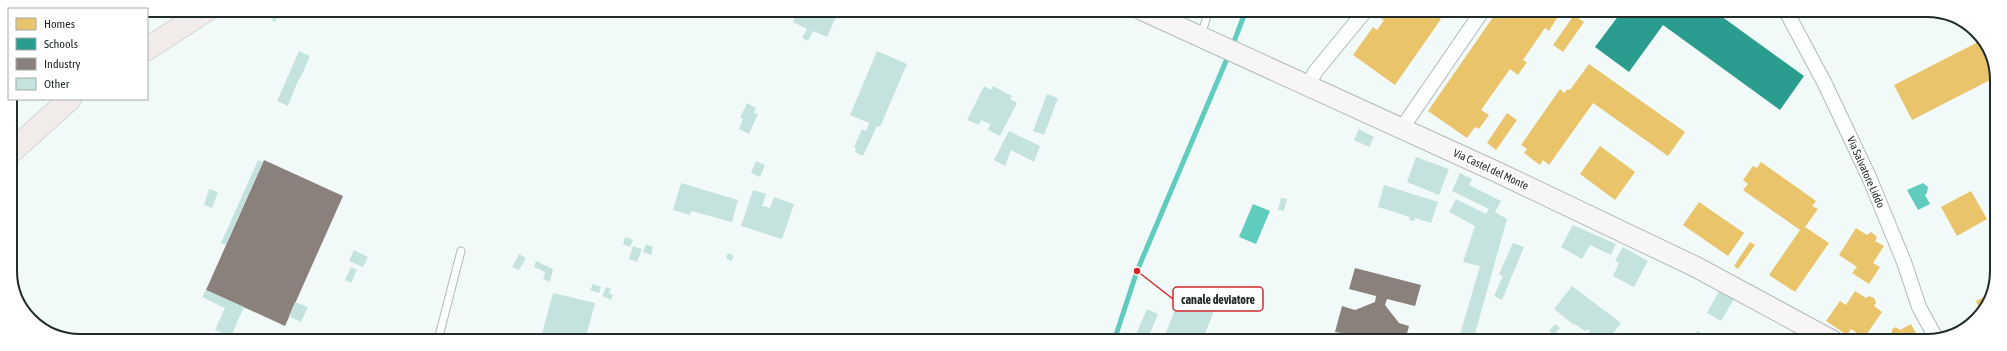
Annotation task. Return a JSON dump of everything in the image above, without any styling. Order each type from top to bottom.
[{"type":"main road","points":[[148,48],[196,17]]},
{"type":"main road","name":"Via Castel del Monte","points":[[1157,17],[1402,128],[1696,267],[1820,334]]},
{"type":"main road","points":[[17,147],[69,100]]},
{"type":"street","points":[[1308,86],[1315,72],[1360,17]]},
{"type":"street","points":[[1402,128],[1478,17]]},
{"type":"street","name":"Via Salvatore Liddo","points":[[1789,17],[1825,84],[1869,177],[1904,262],[1919,307],[1934,333]]},
{"type":"lane","points":[[1201,37],[1207,17]]},
{"type":"lane","points":[[440,334],[461,251]]},
{"type":"shaded area","points":[[1923,183],[1928,187],[1925,195],[1930,204],[1918,210],[1907,190]]},
{"type":"shaded area","points":[[1253,204],[1270,211],[1256,244],[1239,237]]},
{"type":"building: Homes","points":[[1379,17],[1439,17],[1441,19],[1395,85],[1353,55],[1373,27],[1377,30],[1384,20]]},
{"type":"building: Homes","points":[[1493,17],[1557,18],[1549,31],[1545,28],[1523,60],[1527,62],[1518,75],[1510,69],[1481,110],[1489,115],[1479,129],[1475,127],[1467,138],[1428,111]]},
{"type":"building: Homes","points":[[1573,17],[1577,17],[1584,22],[1563,52],[1553,45]]},
{"type":"building: Homes","points":[[1977,42],[1982,49],[1989,68],[1990,80],[1912,120],[1894,85]]},
{"type":"building: Homes","points":[[1589,64],[1685,132],[1668,156],[1593,103],[1549,165],[1543,160],[1540,165],[1524,153],[1527,149],[1521,145],[1560,89],[1564,93],[1568,89],[1570,90]]},
{"type":"building: Homes","points":[[1507,113],[1517,120],[1496,150],[1487,143]]},
{"type":"building: Homes","points":[[1600,146],[1635,172],[1615,200],[1580,174]]},
{"type":"building: Homes","points":[[1761,162],[1816,201],[1812,206],[1818,209],[1805,227],[1829,243],[1795,292],[1769,275],[1800,230],[1743,190],[1748,184],[1743,180],[1753,166],[1757,168]]},
{"type":"building: Homes","points":[[1971,191],[1987,219],[1957,236],[1941,207]]},
{"type":"building: Homes","points":[[1699,202],[1744,233],[1728,256],[1683,225]]},
{"type":"building: Homes","points":[[1856,228],[1867,235],[1871,232],[1877,238],[1875,241],[1884,246],[1873,263],[1880,267],[1869,284],[1852,273],[1857,267],[1839,255]]},
{"type":"building: Homes","points":[[1750,242],[1755,245],[1738,269],[1734,266]]},
{"type":"building: Homes","points":[[1855,291],[1866,298],[1869,296],[1874,298],[1876,303],[1874,306],[1882,312],[1867,334],[1858,334],[1851,329],[1848,334],[1846,334],[1826,321],[1840,301],[1846,305]]},
{"type":"building: Homes","points":[[1984,297],[1978,307],[1976,301]]},
{"type":"building: Homes","points":[[1911,324],[1916,334],[1892,334],[1892,329],[1896,327],[1900,330]]},
{"type":"building: Schools","points":[[1618,17],[1722,17],[1804,76],[1780,110],[1663,25],[1629,72],[1595,47]]},
{"type":"building: Industry","points":[[264,160],[343,196],[285,326],[206,290]]},
{"type":"building: Industry","points":[[1355,268],[1421,285],[1415,306],[1387,299],[1385,305],[1399,323],[1409,326],[1407,334],[1341,334],[1335,332],[1342,306],[1355,310],[1375,302],[1376,296],[1349,289]]},
{"type":"building: Other","points":[[273,17],[277,17],[275,22],[272,21]]},
{"type":"building: Other","points":[[795,17],[836,17],[827,37],[813,31],[808,41],[802,38],[807,29],[793,22]]},
{"type":"building: Other","points":[[299,51],[310,56],[300,79],[299,78],[288,106],[277,101]]},
{"type":"building: Other","points":[[877,51],[907,64],[880,127],[877,126],[863,156],[855,152],[856,148],[854,147],[862,129],[866,131],[869,123],[850,115]]},
{"type":"building: Other","points":[[984,86],[991,90],[993,86],[1012,96],[1010,99],[1017,103],[1000,136],[988,130],[990,124],[981,120],[979,125],[967,120]]},
{"type":"building: Other","points":[[1047,94],[1058,98],[1044,135],[1033,131]]},
{"type":"building: Other","points":[[747,103],[756,108],[754,113],[758,114],[749,134],[739,129],[743,119],[740,118]]},
{"type":"building: Other","points":[[1359,129],[1374,137],[1369,147],[1354,140]]},
{"type":"building: Other","points":[[1009,131],[1040,146],[1034,162],[1011,150],[1005,166],[994,160]]},
{"type":"building: Other","points":[[1416,157],[1449,169],[1439,195],[1407,182]]},
{"type":"building: Other","points":[[258,160],[263,162],[226,245],[221,243]]},
{"type":"building: Other","points":[[756,161],[765,165],[760,177],[751,173]]},
{"type":"building: Other","points":[[1460,173],[1472,179],[1469,185],[1501,201],[1495,212],[1507,219],[1475,334],[1460,334],[1480,266],[1463,262],[1475,226],[1449,212],[1456,199],[1486,214],[1489,209],[1452,191]]},
{"type":"building: Other","points":[[681,183],[738,200],[732,222],[691,211],[690,215],[673,210]]},
{"type":"building: Other","points":[[1384,185],[1438,202],[1431,223],[1415,218],[1414,221],[1409,220],[1410,217],[1378,207]]},
{"type":"building: Other","points":[[209,189],[218,192],[212,208],[204,205]]},
{"type":"building: Other","points":[[753,190],[766,194],[762,206],[770,208],[774,197],[794,204],[782,239],[741,226]]},
{"type":"building: Other","points":[[1281,198],[1287,199],[1284,211],[1278,210]]},
{"type":"building: Other","points":[[1573,225],[1616,244],[1611,255],[1590,245],[1582,259],[1561,247]]},
{"type":"building: Other","points":[[625,237],[633,240],[630,247],[623,244]]},
{"type":"building: Other","points":[[1513,243],[1524,247],[1502,300],[1494,296],[1503,276],[1499,274]]},
{"type":"building: Other","points":[[646,244],[653,247],[651,255],[643,252]]},
{"type":"building: Other","points":[[633,246],[642,249],[637,262],[629,259]]},
{"type":"building: Other","points":[[1623,247],[1648,261],[1634,287],[1613,276],[1619,263],[1615,261]]},
{"type":"building: Other","points":[[354,250],[368,257],[363,267],[349,261]]},
{"type":"building: Other","points":[[728,253],[734,256],[731,261],[726,258]]},
{"type":"building: Other","points":[[519,254],[526,258],[519,270],[512,267]]},
{"type":"building: Other","points":[[536,261],[553,269],[550,282],[543,279],[545,272],[534,267]]},
{"type":"building: Other","points":[[351,267],[357,270],[351,283],[345,280]]},
{"type":"building: Other","points":[[593,284],[601,287],[599,293],[590,290]]},
{"type":"building: Other","points":[[1572,286],[1621,323],[1612,334],[1588,334],[1590,331],[1587,329],[1585,331],[1575,324],[1574,325],[1554,309]]},
{"type":"building: Other","points":[[606,287],[611,289],[609,293],[613,295],[611,300],[602,296]]},
{"type":"building: Other","points":[[206,290],[244,307],[232,334],[226,334],[215,330],[225,308],[202,297]]},
{"type":"building: Other","points":[[1719,291],[1734,299],[1721,321],[1707,313]]},
{"type":"building: Other","points":[[553,293],[595,303],[587,334],[542,334]]},
{"type":"building: Other","points":[[1180,297],[1214,311],[1205,334],[1165,334]]},
{"type":"building: Other","points":[[295,302],[308,307],[301,322],[289,316]]},
{"type":"building: Other","points":[[1147,309],[1158,314],[1150,334],[1136,334]]},
{"type":"building: Other","points":[[1555,324],[1560,328],[1555,334],[1549,331]]},
{"type":"building: Other","points":[[1697,331],[1703,334],[1695,334]]},
{"type":"waterway","points":[[1232,47],[1243,17]]},
{"type":"waterway","points":[[1116,334],[1137,271],[1229,54]]},
{"type":"place","name":"canale deviatore","points":[[1137,271]]}]
